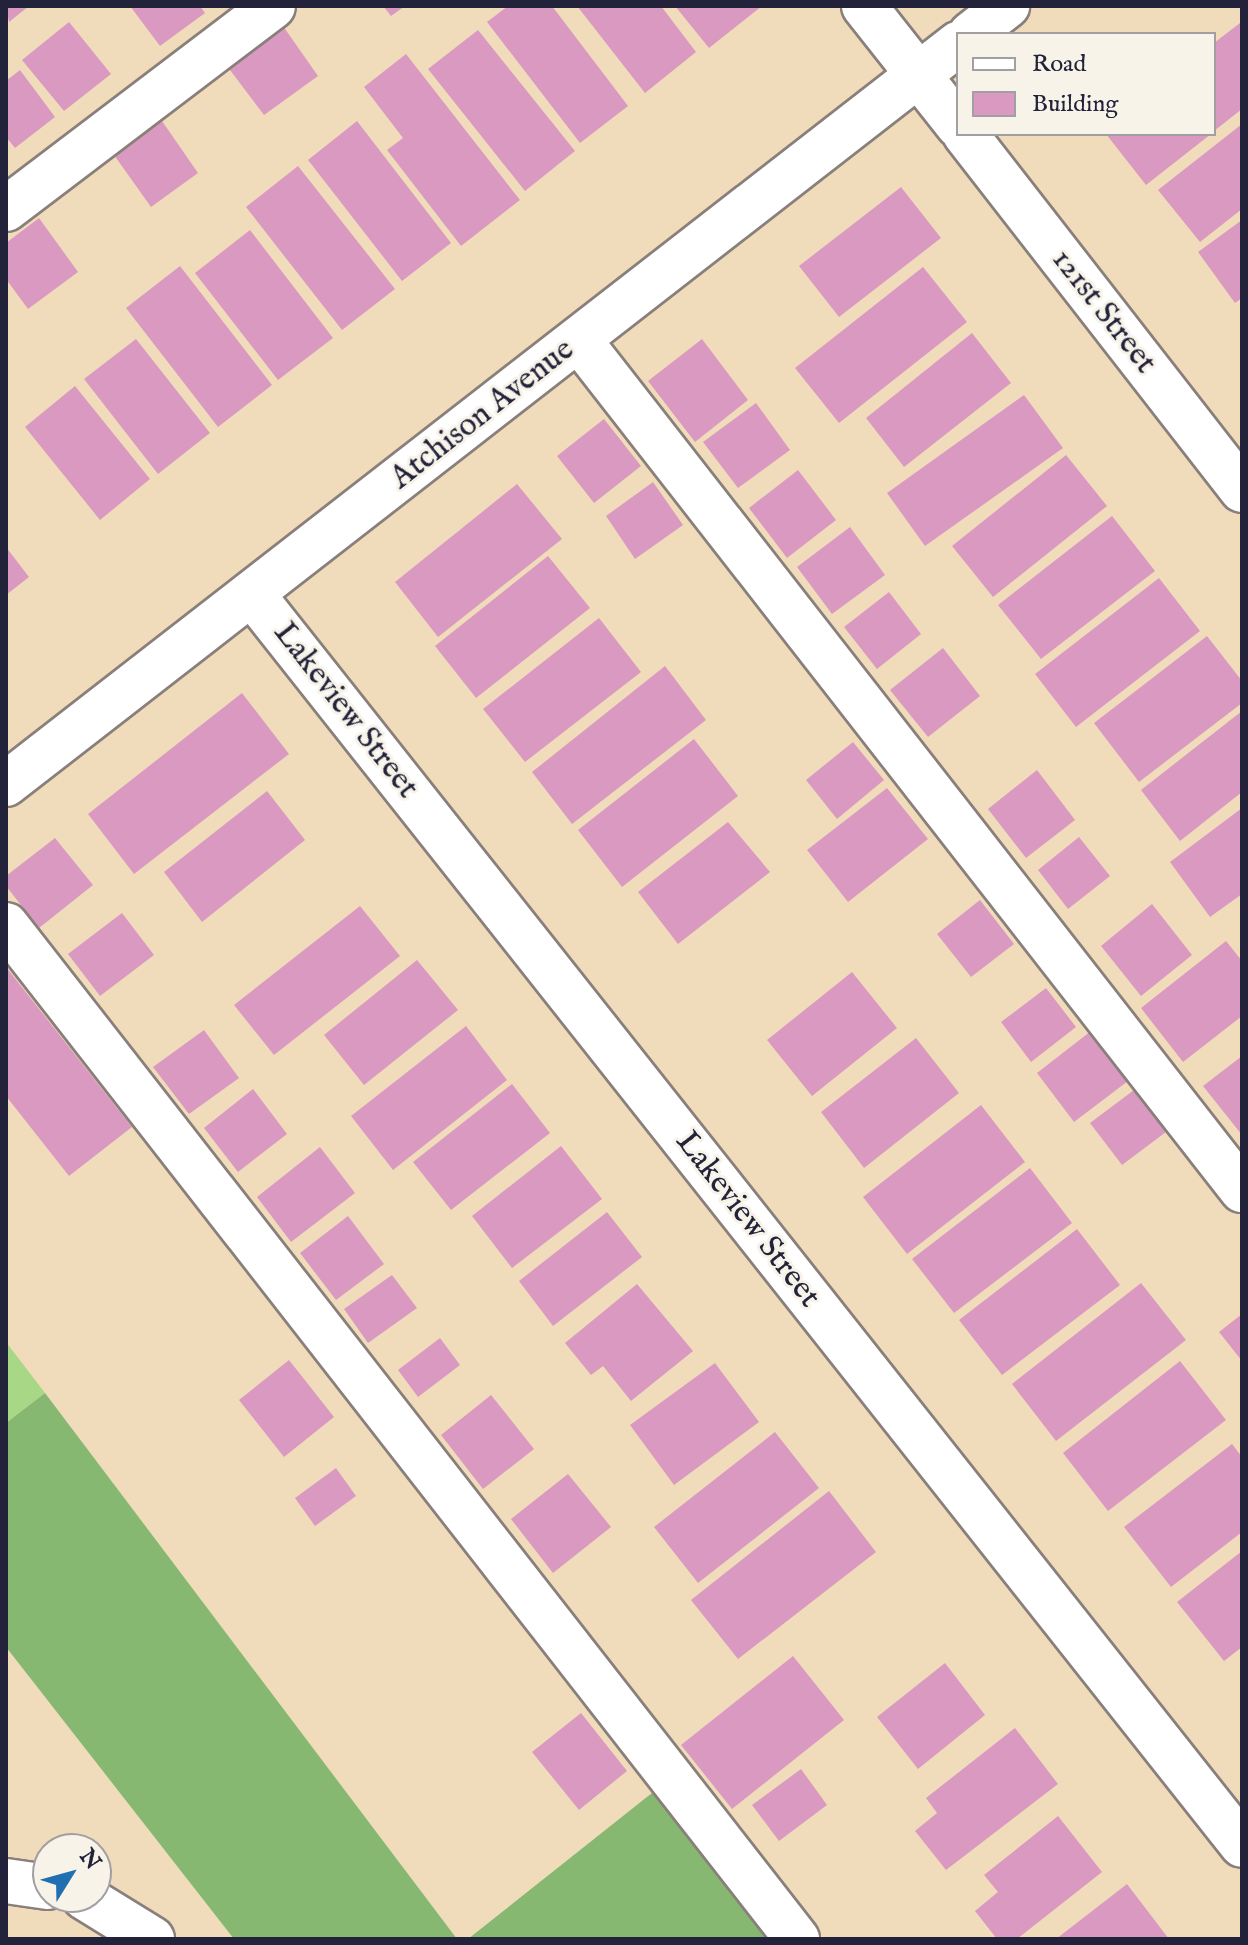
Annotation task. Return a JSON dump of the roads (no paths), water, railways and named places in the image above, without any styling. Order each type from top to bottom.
[{"type":"street","points":[[6,209],[273,6]]},
{"type":"street","points":[[864,6],[956,122]]},
{"type":"street","points":[[974,32],[1007,6]]},
{"type":"street","name":"Atchison Avenue","points":[[6,784],[956,46]]},
{"type":"street","name":"121st Street","points":[[967,136],[1242,490]]},
{"type":"street","points":[[579,340],[1242,1190]]},
{"type":"street","name":"Lakeview Street","points":[[252,594],[1242,1845]]},
{"type":"street","points":[[6,925],[797,1939]]},
{"type":"street","points":[[6,1881],[32,1885]]},
{"type":"street","points":[[110,1913],[152,1939]]}]
